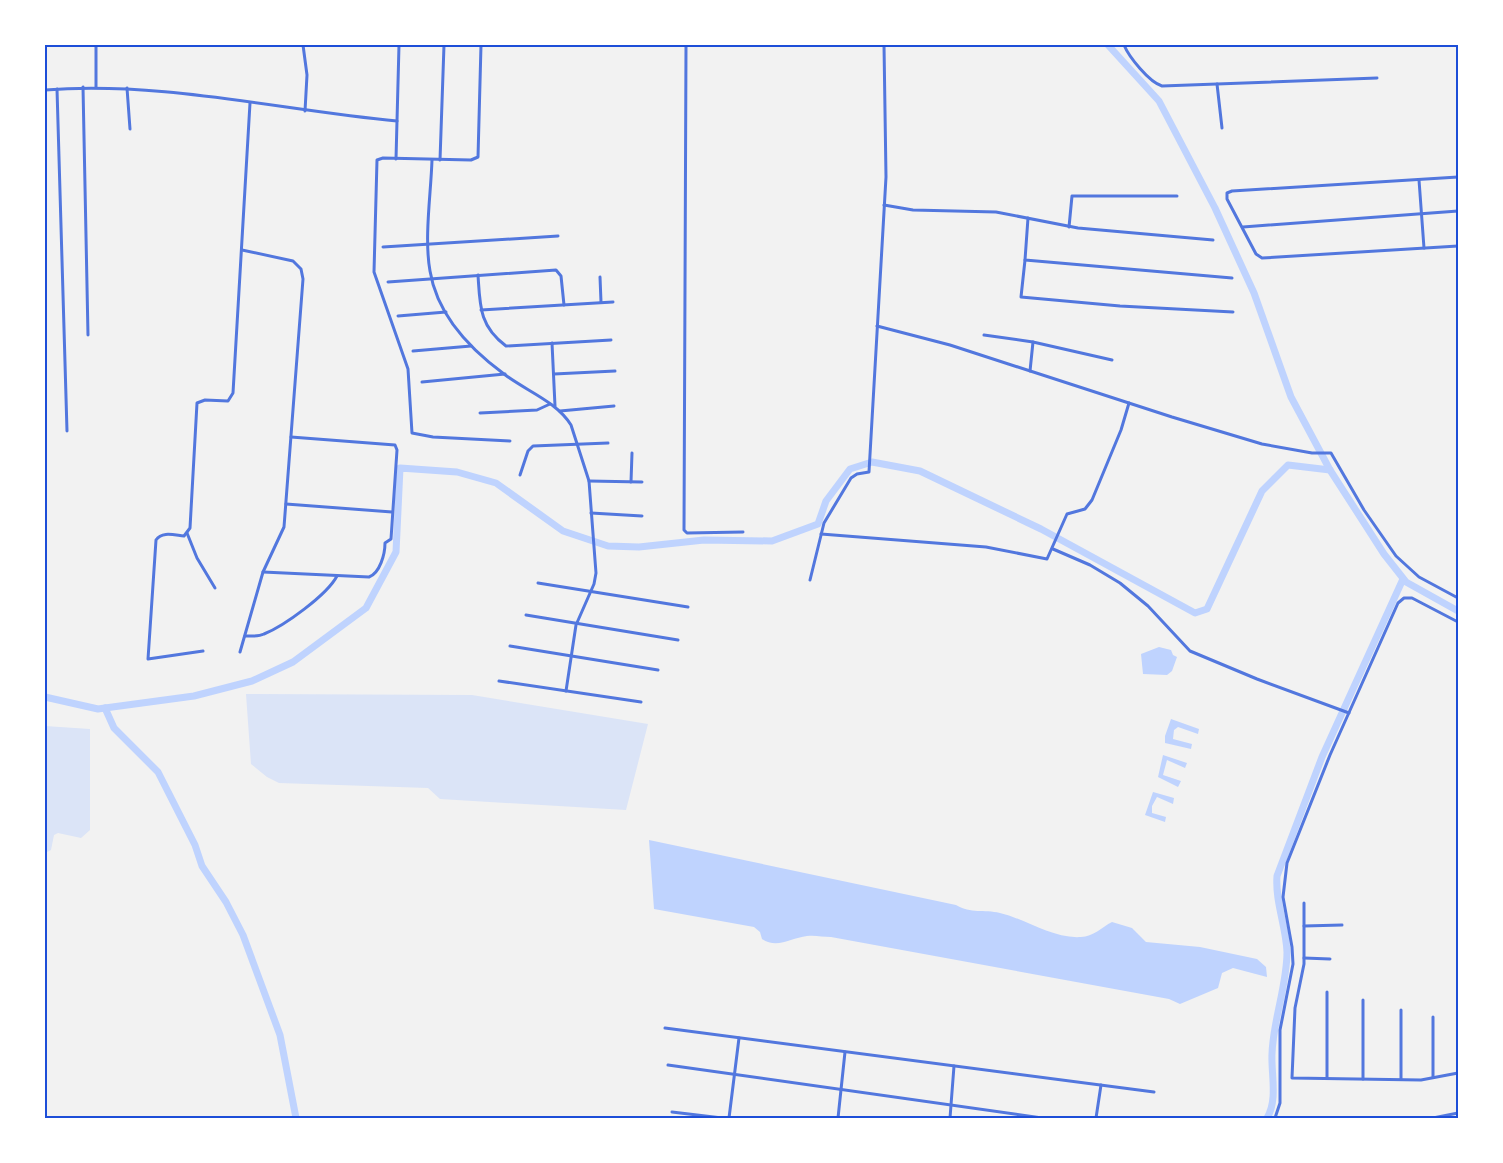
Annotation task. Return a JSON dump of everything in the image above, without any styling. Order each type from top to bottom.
[{"type":"street","points":[[96,45],[96,87]]},
{"type":"street","points":[[303,45],[307,74],[305,112]]},
{"type":"street","points":[[396,159],[399,45]]},
{"type":"street","points":[[440,160],[444,45]]},
{"type":"street","points":[[481,45],[478,157],[471,160],[380,158],[376,164],[374,272],[408,369],[412,433],[510,441]]},
{"type":"street","points":[[686,45],[684,530],[687,534],[743,532]]},
{"type":"street","points":[[810,580],[821,534],[829,515],[851,478],[857,474],[868,472],[869,466],[884,205],[886,127],[884,45]]},
{"type":"street","points":[[1124,45],[1131,58],[1157,84],[1217,84],[1377,78]]},
{"type":"street","points":[[1217,84],[1222,128]]},
{"type":"street","points":[[83,87],[88,335]]},
{"type":"street","points":[[45,90],[83,87],[127,88],[250,103],[305,112],[397,121]]},
{"type":"street","points":[[127,88],[130,129]]},
{"type":"street","points":[[58,89],[67,431]]},
{"type":"street","points":[[215,588],[197,558],[187,533],[191,521],[195,407],[200,401],[228,401],[233,393],[250,103]]},
{"type":"street","points":[[432,160],[428,244],[431,278],[446,312],[458,332],[471,346],[505,374],[560,411],[571,425],[589,481],[596,573],[576,625],[566,691]]},
{"type":"street","points":[[1458,177],[1227,193],[1226,199],[1243,226],[1256,254],[1262,258],[1458,246]]},
{"type":"street","points":[[1419,180],[1424,248]]},
{"type":"street","points":[[1069,227],[1072,196],[1177,196]]},
{"type":"street","points":[[884,205],[912,210],[996,212],[1069,227],[1213,240]]},
{"type":"street","points":[[1243,226],[1458,211]]},
{"type":"street","points":[[1028,218],[1021,297],[1120,306],[1233,312]]},
{"type":"street","points":[[383,247],[558,236]]},
{"type":"street","points":[[240,652],[263,572],[282,534],[291,437],[301,269],[293,261],[242,250]]},
{"type":"street","points":[[1025,260],[1232,278]]},
{"type":"street","points":[[388,282],[558,270],[561,276],[564,305]]},
{"type":"street","points":[[478,275],[481,310],[488,330],[506,346],[611,340]]},
{"type":"street","points":[[600,277],[601,302]]},
{"type":"street","points":[[481,310],[613,302]]},
{"type":"street","points":[[398,316],[446,312]]},
{"type":"street","points":[[877,326],[950,345],[1262,444],[1315,453],[1326,452],[1333,454],[1364,510],[1400,560],[1419,577],[1458,598]]},
{"type":"street","points":[[984,335],[1034,342],[1112,360]]},
{"type":"street","points":[[1030,370],[1034,342]]},
{"type":"street","points":[[552,343],[555,407]]},
{"type":"street","points":[[414,351],[471,346]]},
{"type":"street","points":[[554,374],[615,371]]},
{"type":"street","points":[[422,382],[505,374]]},
{"type":"street","points":[[821,534],[986,547],[1047,559],[1067,514],[1085,509],[1092,500],[1121,430],[1129,403]]},
{"type":"street","points":[[480,412],[537,410],[550,404]]},
{"type":"street","points":[[560,411],[614,406]]},
{"type":"street","points":[[263,572],[363,578],[374,575],[385,553],[385,543],[391,539],[397,450],[395,445],[291,437]]},
{"type":"street","points":[[520,475],[528,451],[533,446],[608,443]]},
{"type":"street","points":[[631,482],[632,454]]},
{"type":"street","points":[[589,481],[642,482]]},
{"type":"street","points":[[286,504],[392,512]]},
{"type":"street","points":[[591,513],[642,516]]},
{"type":"street","points":[[187,533],[184,536],[165,534],[156,540],[148,659],[203,651]]},
{"type":"street","points":[[1053,549],[1090,565],[1120,583],[1148,606],[1190,651],[1257,680],[1349,713]]},
{"type":"street","points":[[245,636],[263,635],[275,628],[324,593],[337,576]]},
{"type":"street","points":[[538,584],[688,607]]},
{"type":"street","points":[[1275,1118],[1280,1103],[1280,1030],[1293,964],[1292,947],[1283,897],[1284,876],[1300,831],[1349,713],[1398,603],[1404,598],[1418,600],[1458,622]]},
{"type":"street","points":[[526,615],[576,625],[678,640]]},
{"type":"street","points":[[510,646],[658,670]]},
{"type":"street","points":[[499,681],[641,702]]},
{"type":"street","points":[[1304,903],[1304,958],[1294,1008],[1292,1078],[1401,1079],[1458,1073]]},
{"type":"street","points":[[1304,926],[1342,925]]},
{"type":"street","points":[[1304,958],[1330,958]]},
{"type":"street","points":[[1327,992],[1327,1078]]},
{"type":"street","points":[[1363,1000],[1363,1079]]},
{"type":"street","points":[[1401,1010],[1401,1079]]},
{"type":"street","points":[[1433,1077],[1434,1017]]},
{"type":"street","points":[[665,1028],[1154,1092]]},
{"type":"street","points":[[729,1118],[739,1038]]},
{"type":"street","points":[[838,1118],[845,1052]]},
{"type":"street","points":[[668,1065],[1042,1118]]},
{"type":"street","points":[[950,1118],[954,1066]]},
{"type":"street","points":[[1096,1118],[1102,1085]]},
{"type":"street","points":[[672,1112],[722,1118]]},
{"type":"street","points":[[1433,1118],[1458,1113]]},
{"type":"shaded area","points":[[246,694],[472,695],[648,724],[626,810],[440,799],[428,788],[279,783],[267,777],[251,764]]},
{"type":"shaded area","points":[[45,726],[90,729],[90,830],[81,838],[58,833],[54,835],[51,850],[45,853]]},
{"type":"water","points":[[1159,647],[1171,650],[1173,655],[1177,657],[1172,671],[1167,675],[1143,674],[1141,654]]},
{"type":"water","points":[[1171,719],[1199,729],[1198,734],[1178,727],[1174,730],[1173,739],[1192,744],[1191,749],[1165,743],[1165,736]]},
{"type":"water","points":[[1163,755],[1187,763],[1185,768],[1167,760],[1163,775],[1181,781],[1178,787],[1158,777]]},
{"type":"water","points":[[1153,792],[1174,798],[1173,804],[1157,797],[1152,806],[1152,813],[1166,817],[1165,822],[1145,815]]},
{"type":"water","points":[[649,840],[956,905],[962,908],[1000,913],[1050,932],[1071,937],[1085,937],[1112,922],[1132,928],[1146,942],[1200,947],[1257,959],[1266,967],[1267,977],[1233,968],[1222,973],[1218,988],[1180,1004],[1169,999],[831,937],[810,936],[779,943],[768,942],[762,939],[760,932],[754,927],[654,909]]},
{"type":"waterway","points":[[1108,45],[1159,101],[1215,208],[1254,293],[1291,397],[1330,470],[1384,554],[1406,582],[1458,611]]},
{"type":"waterway","points":[[45,697],[98,709],[194,696],[252,681],[293,662],[366,608],[396,552],[400,468],[457,472],[496,483],[563,531],[608,546],[639,547],[704,540],[772,541],[818,524],[826,501],[850,469],[872,462],[920,471],[1041,529],[1195,613],[1207,609],[1262,491],[1288,465],[1330,470]]},
{"type":"waterway","points":[[1267,1118],[1273,1095],[1273,1041],[1285,978],[1287,952],[1277,876],[1322,757],[1403,579]]},
{"type":"waterway","points":[[105,708],[114,728],[158,772],[195,845],[202,866],[226,902],[243,935],[280,1035],[296,1118]]}]
